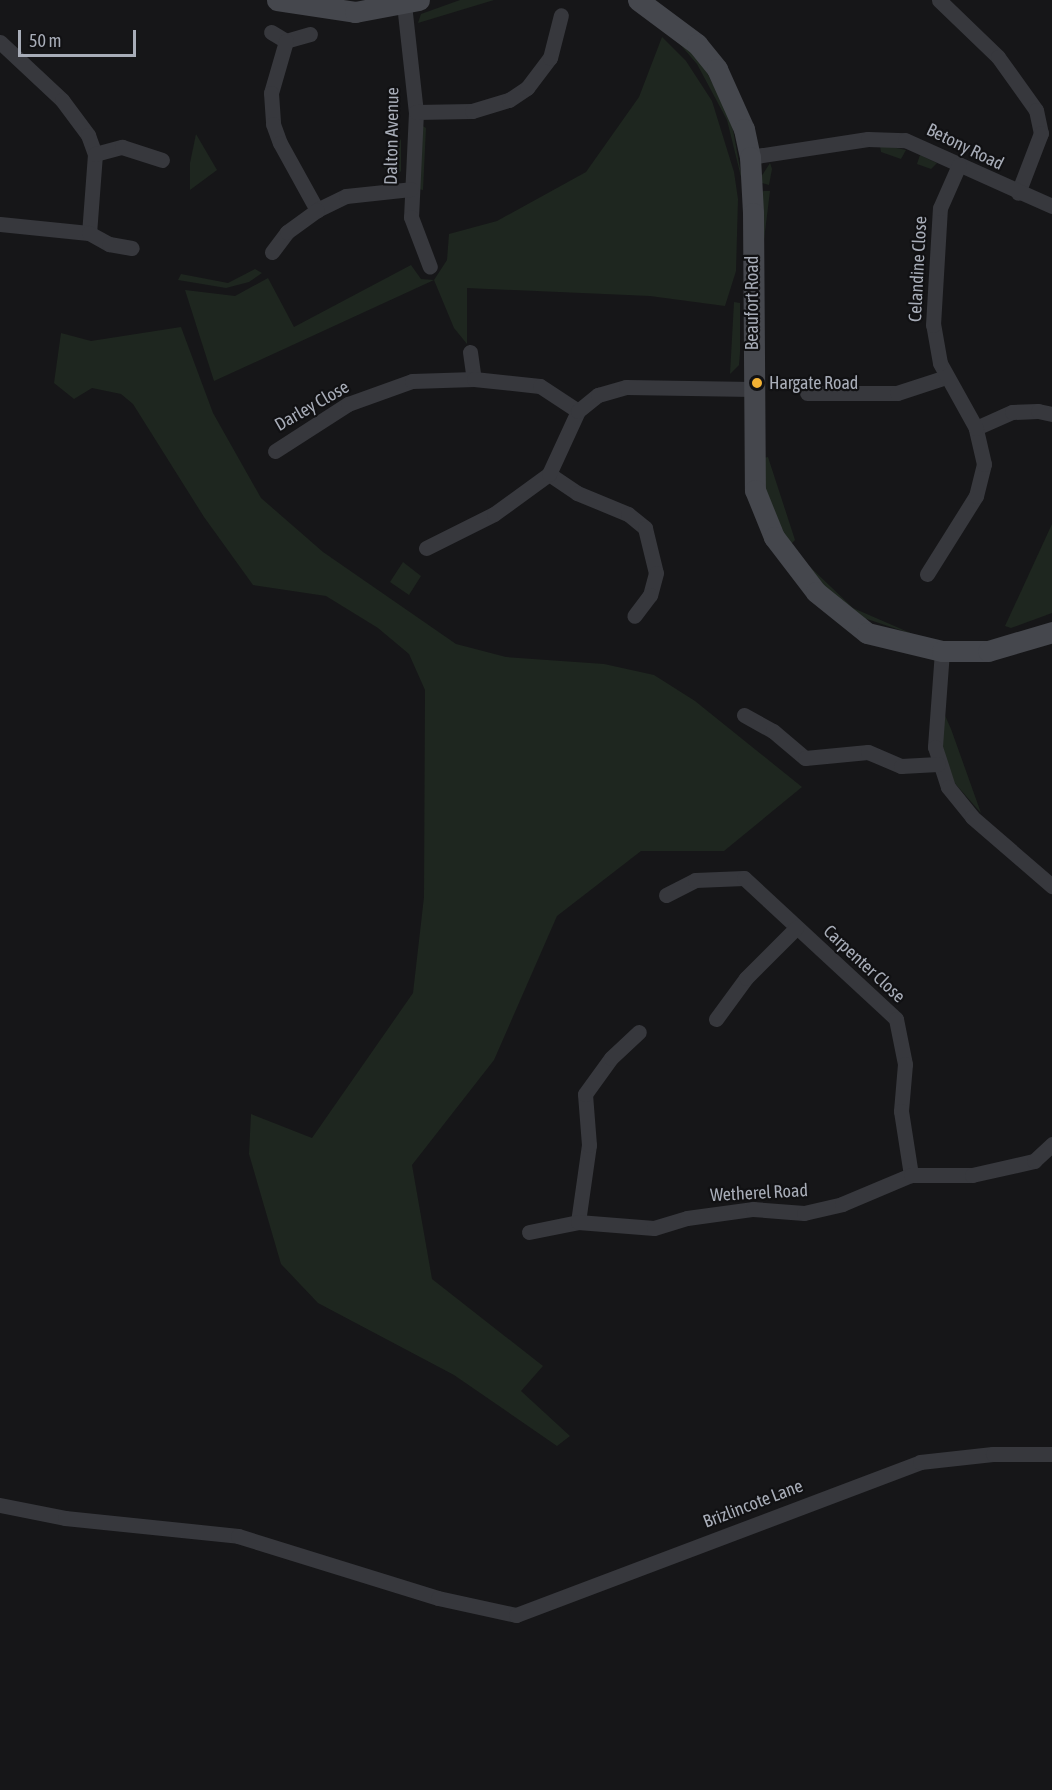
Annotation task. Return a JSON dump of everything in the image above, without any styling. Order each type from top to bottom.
[{"type":"street","points":[[277,0],[355,12],[412,2]]},
{"type":"street","name":"Beaufort Road","points":[[638,0],[673,22],[697,44],[717,69],[733,100],[750,157],[755,489],[774,537],[816,592],[867,633],[942,651],[988,651],[1052,632]]},
{"type":"street","points":[[939,0],[998,57],[1036,110],[1041,133],[1018,193]]},
{"type":"street","name":"Dalton Avenue","points":[[412,2],[416,112],[411,217],[430,267]]},
{"type":"street","points":[[416,112],[460,112],[491,107],[527,88],[550,58],[561,15]]},
{"type":"street","points":[[271,32],[286,40],[310,34]]},
{"type":"street","points":[[286,40],[271,93],[273,124],[317,210]]},
{"type":"street","points":[[0,42],[78,117],[95,154],[89,233]]},
{"type":"street","name":"Betony Road","points":[[750,157],[868,139],[904,140],[1018,193],[1052,206]]},
{"type":"street","points":[[95,154],[122,147],[162,160]]},
{"type":"street","name":"Celandine Close","points":[[927,574],[976,496],[984,464],[976,428],[946,377],[933,325],[935,261],[940,208],[959,165]]},
{"type":"street","points":[[272,252],[287,232],[317,210],[346,196],[411,189]]},
{"type":"street","points":[[0,224],[89,233],[110,244],[132,248]]},
{"type":"street","points":[[470,352],[474,379]]},
{"type":"street","points":[[807,393],[897,393],[946,377]]},
{"type":"street","name":"Darley Close","points":[[275,451],[348,404],[412,381],[474,379],[540,386],[578,411]]},
{"type":"street","points":[[426,548],[494,514],[549,474],[578,411],[598,395],[626,387],[753,389]]},
{"type":"street","points":[[976,428],[1012,412],[1038,411],[1052,414]]},
{"type":"street","points":[[549,474],[577,493],[628,514],[645,528],[656,573],[650,595],[634,616]]},
{"type":"street","points":[[942,651],[935,747],[938,764],[948,787],[972,816],[1052,886]]},
{"type":"street","points":[[744,715],[773,731],[806,758],[868,752],[900,766],[938,764]]},
{"type":"street","name":"Carpenter Close","points":[[666,895],[695,880],[744,878],[796,928],[862,984],[896,1019],[905,1064],[901,1111],[911,1175]]},
{"type":"street","points":[[716,1019],[746,978],[796,928]]},
{"type":"street","points":[[578,1222],[589,1144],[585,1094],[611,1058],[639,1032]]},
{"type":"street","name":"Wetherel Road","points":[[529,1232],[578,1222],[654,1228],[687,1218],[753,1209],[804,1213],[842,1204],[911,1175],[972,1174],[1034,1161],[1052,1144]]},
{"type":"street","name":"Brizlincote Lane","points":[[0,1505],[65,1518],[238,1536],[474,1608],[516,1615],[920,1462],[993,1454],[1052,1454]]},
{"type":"shaded area","points":[[460,0],[494,0],[418,23],[421,14]]},
{"type":"shaded area","points":[[662,37],[686,61],[712,101],[734,172],[738,199],[736,271],[725,306],[650,296],[467,288],[467,344],[454,328],[434,280],[447,260],[449,234],[497,221],[586,172],[639,97]]},
{"type":"shaded area","points":[[682,41],[704,67],[731,119],[743,185],[727,120],[697,64],[679,43]]},
{"type":"shaded area","points":[[421,125],[426,128],[423,190],[418,189]]},
{"type":"shaded area","points":[[196,134],[217,170],[190,190],[190,163]]},
{"type":"shaded area","points":[[401,139],[401,171],[394,179],[383,166]]},
{"type":"shaded area","points":[[880,146],[906,150],[901,159],[881,152]]},
{"type":"shaded area","points":[[920,155],[937,163],[931,169],[917,164]]},
{"type":"shaded area","points":[[770,163],[772,169],[769,185],[762,183],[761,177]]},
{"type":"shaded area","points":[[770,191],[763,248],[761,192]]},
{"type":"shaded area","points":[[411,265],[421,279],[434,280],[214,381],[185,290],[235,296],[268,278],[294,327]]},
{"type":"shaded area","points":[[255,269],[262,273],[249,282],[226,288],[178,280],[181,274],[228,283]]},
{"type":"shaded area","points":[[734,302],[740,303],[740,352],[739,365],[730,374]]},
{"type":"shaded area","points":[[181,327],[213,413],[261,498],[323,552],[456,644],[506,657],[604,664],[654,675],[695,701],[802,787],[724,851],[641,851],[557,916],[494,1060],[412,1165],[432,1279],[543,1366],[521,1391],[570,1436],[557,1446],[454,1375],[318,1303],[281,1264],[249,1154],[251,1114],[312,1138],[413,993],[424,897],[425,690],[409,654],[378,628],[326,596],[253,585],[204,517],[133,404],[121,394],[92,388],[74,399],[54,383],[61,333],[91,341]]},
{"type":"shaded area","points":[[768,457],[795,540],[791,544],[807,564],[853,608],[915,635],[861,617],[830,593],[787,543],[764,491],[758,459]]},
{"type":"shaded area","points":[[1052,524],[1052,613],[1011,628],[1005,626]]},
{"type":"shaded area","points":[[403,562],[421,576],[409,595],[390,582]]},
{"type":"shaded area","points":[[943,711],[981,813],[951,779],[943,748]]},
{"type":"place","name":"Hargate Road","points":[[757,383]]}]
